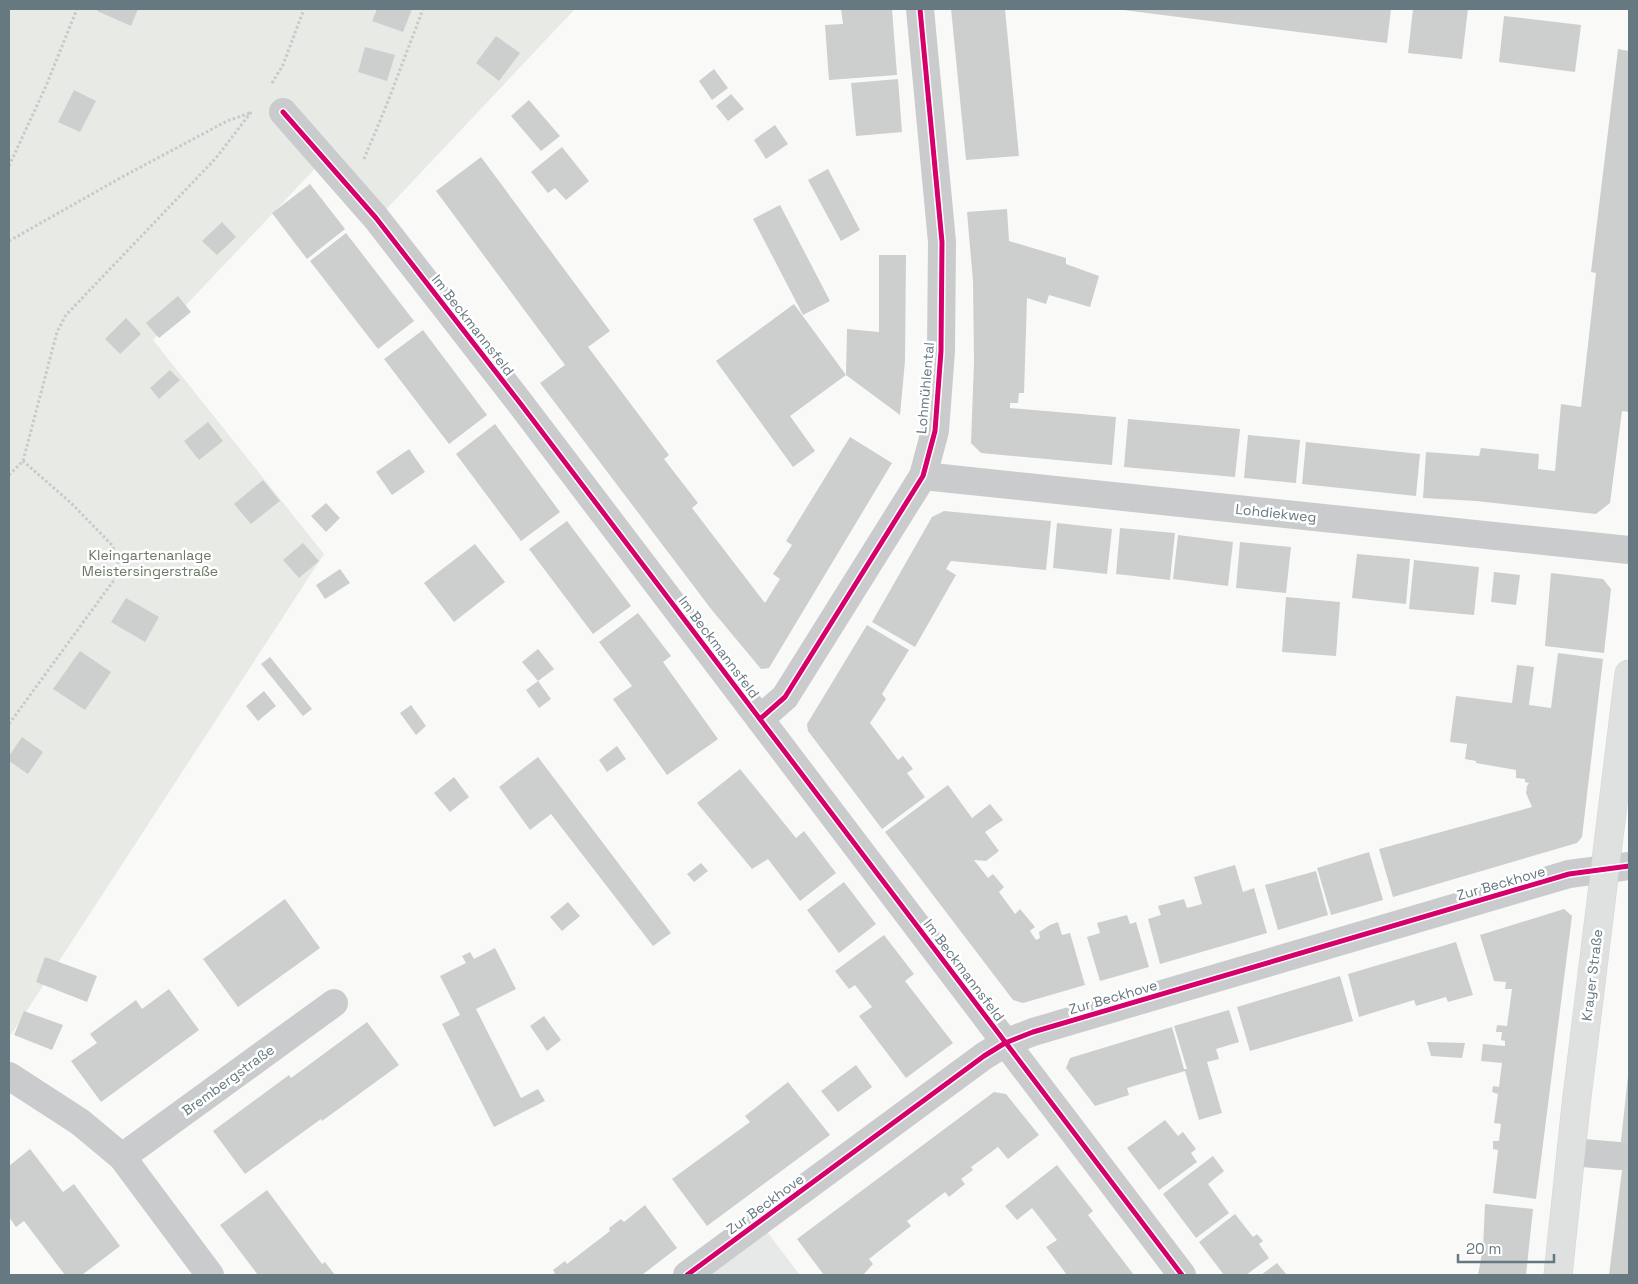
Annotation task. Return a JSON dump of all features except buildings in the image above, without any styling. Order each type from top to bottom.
[{"type":"main road","name":"Krayer Straße","points":[[1558,1275],[1571,1152],[1618,867],[1629,674]]},
{"type":"street","name":"Lohmühlental","points":[[760,719],[785,696],[923,476],[935,431],[941,351],[942,242],[920,9]]},
{"type":"street","name":"Im Beckmannsfeld","points":[[283,112],[376,218],[526,411],[1182,1275]]},
{"type":"street","name":"Lohdiekweg","points":[[923,476],[1629,550]]},
{"type":"street","name":"Zur Beckhove","points":[[687,1275],[984,1056],[1005,1043],[1033,1032],[1570,874],[1618,867]]},
{"type":"street","name":"Brembergstraße","points":[[122,1157],[334,1003]]},
{"type":"street","points":[[9,1076],[80,1122],[122,1157],[210,1275]]},
{"type":"street","points":[[1571,1152],[1619,1156]]},
{"type":"path","points":[[9,166],[46,86],[77,9]]},
{"type":"path","points":[[271,85],[283,66],[304,9]]},
{"type":"path","points":[[351,190],[424,9]]},
{"type":"path","points":[[9,475],[23,461],[58,332],[66,316],[216,158],[256,106]]},
{"type":"path","points":[[9,241],[227,121],[250,113]]},
{"type":"path","points":[[9,724],[114,580],[118,562],[112,545],[71,502],[23,461]]},
{"type":"shaded area","points":[[764,1228],[800,1275],[699,1275]]},
{"type":"green space","name":"Kleingartenanlage Meistersingerstraße","points":[[9,9],[575,9],[378,218],[325,158],[153,340],[324,554],[9,1038]]},
{"type":"cycle path","points":[[760,719],[785,697],[923,476],[935,431],[941,351],[942,242],[920,9]]},
{"type":"cycle path","points":[[283,112],[376,218],[520,403],[1182,1275]]},
{"type":"cycle path","points":[[687,1275],[984,1056],[1005,1043],[1033,1032],[1569,874],[1629,866]]}]
